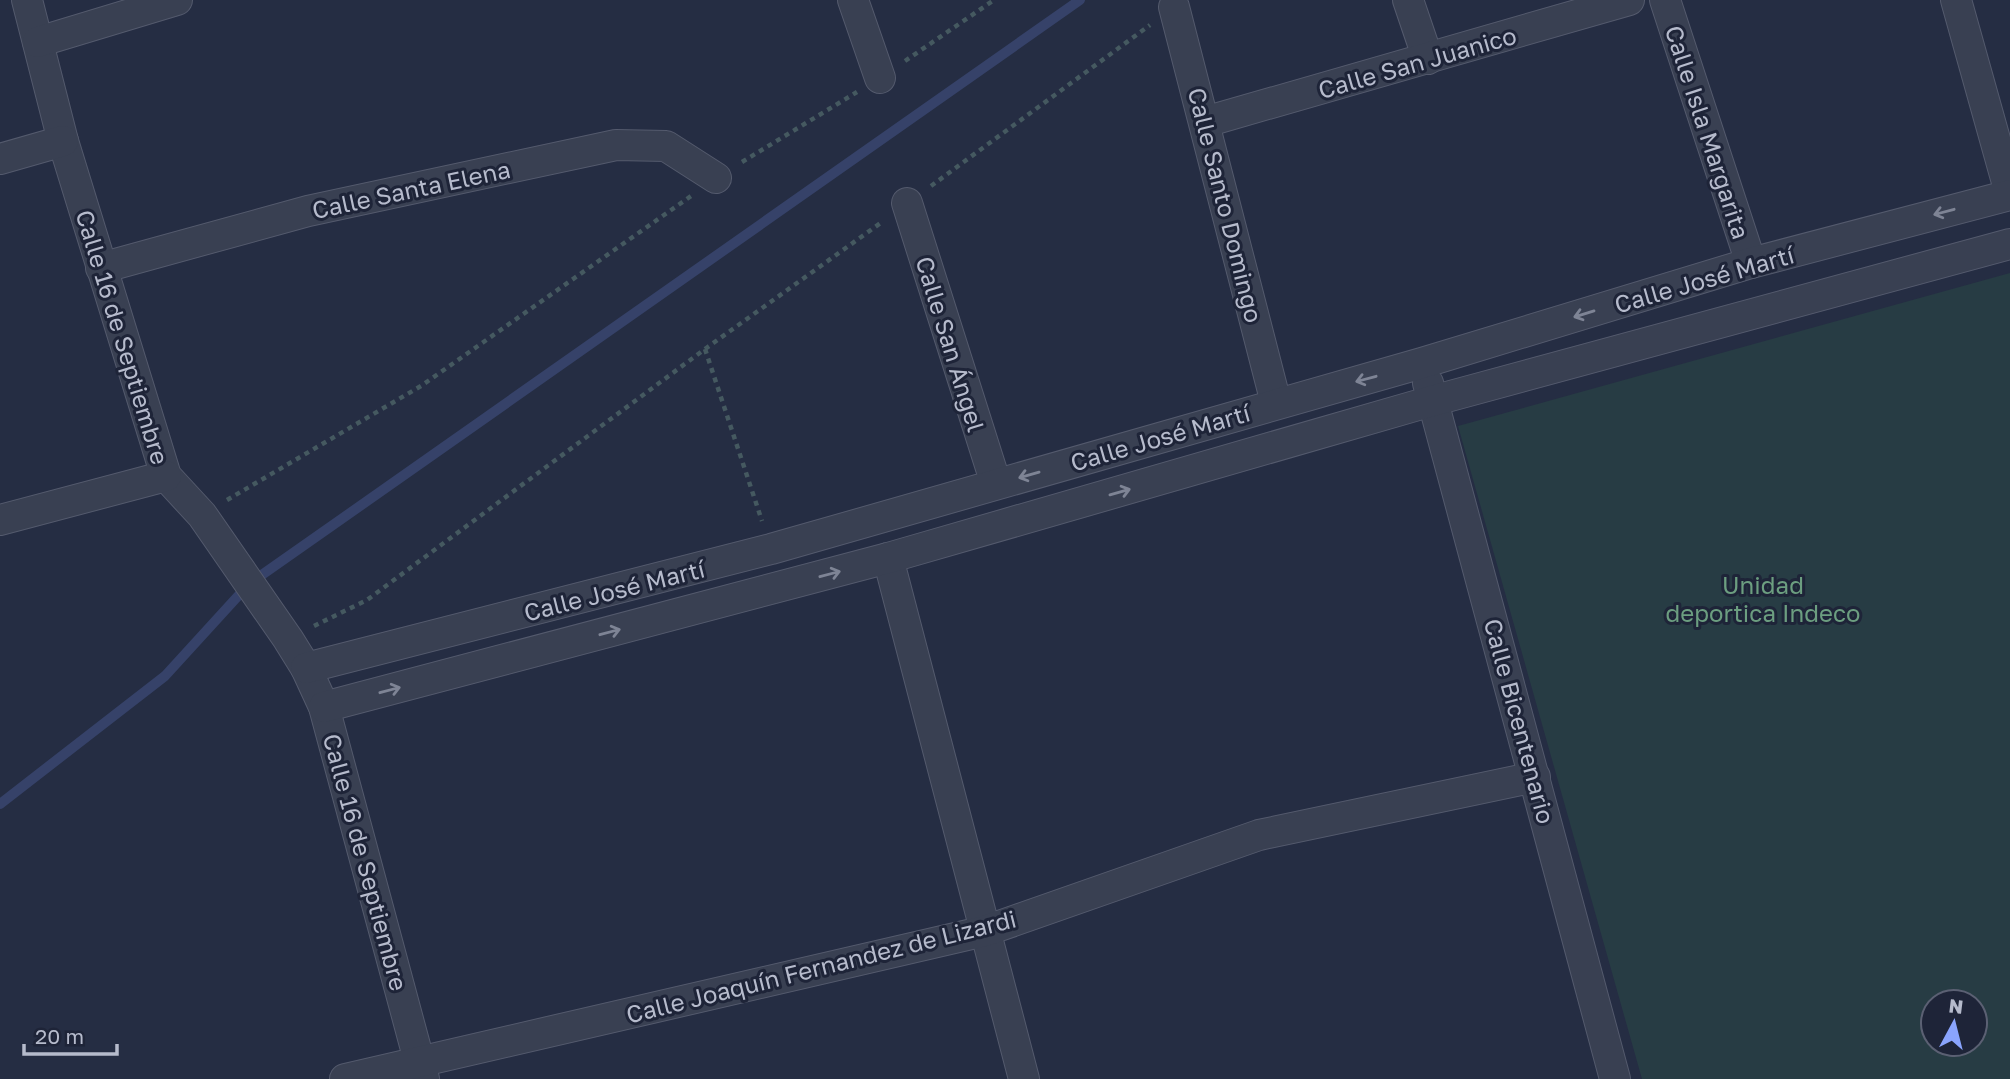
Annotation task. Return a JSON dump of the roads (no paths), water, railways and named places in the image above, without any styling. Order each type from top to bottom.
[{"type":"street","name":"Calle 16 de Septiembre","points":[[27,0],[63,141],[166,476],[202,515],[288,639],[306,668],[324,707],[422,1071]]},
{"type":"street","points":[[37,43],[177,0]]},
{"type":"street","points":[[853,0],[880,78]]},
{"type":"street","points":[[1408,0],[1428,59]]},
{"type":"street","name":"Calle San Juanico","points":[[1205,122],[1629,0]]},
{"type":"street","name":"Calle Isla Margarita","points":[[1665,0],[1751,263]]},
{"type":"street","points":[[1956,0],[2010,194]]},
{"type":"street","name":"Calle Santo Domingo","points":[[1174,7],[1276,403]]},
{"type":"street","points":[[0,159],[63,141]]},
{"type":"street","name":"Calle Santa Elena","points":[[101,268],[309,211],[616,145],[666,146],[716,178]]},
{"type":"street","name":"Calle José Martí","points":[[306,668],[771,549],[1422,363],[1751,263],[2010,194]]},
{"type":"street","name":"Calle San Ángel","points":[[907,203],[996,484]]},
{"type":"street","name":"Calle José Martí","points":[[324,707],[888,558],[1432,401],[2010,244]]},
{"type":"street","name":"Calle Bicentenario","points":[[1422,363],[1615,1079]]},
{"type":"street","points":[[0,520],[166,476]]},
{"type":"street","points":[[888,558],[1024,1079]]},
{"type":"street","name":"Calle Joaquín Fernandez de Lizardi","points":[[345,1079],[422,1071],[985,931],[1259,835],[1535,777]]},
{"type":"waterway","points":[[0,804],[165,676],[249,584],[1080,0]]},
{"type":"park label","name":"Unidad deportica Indeco","points":[[1763,598]]}]
